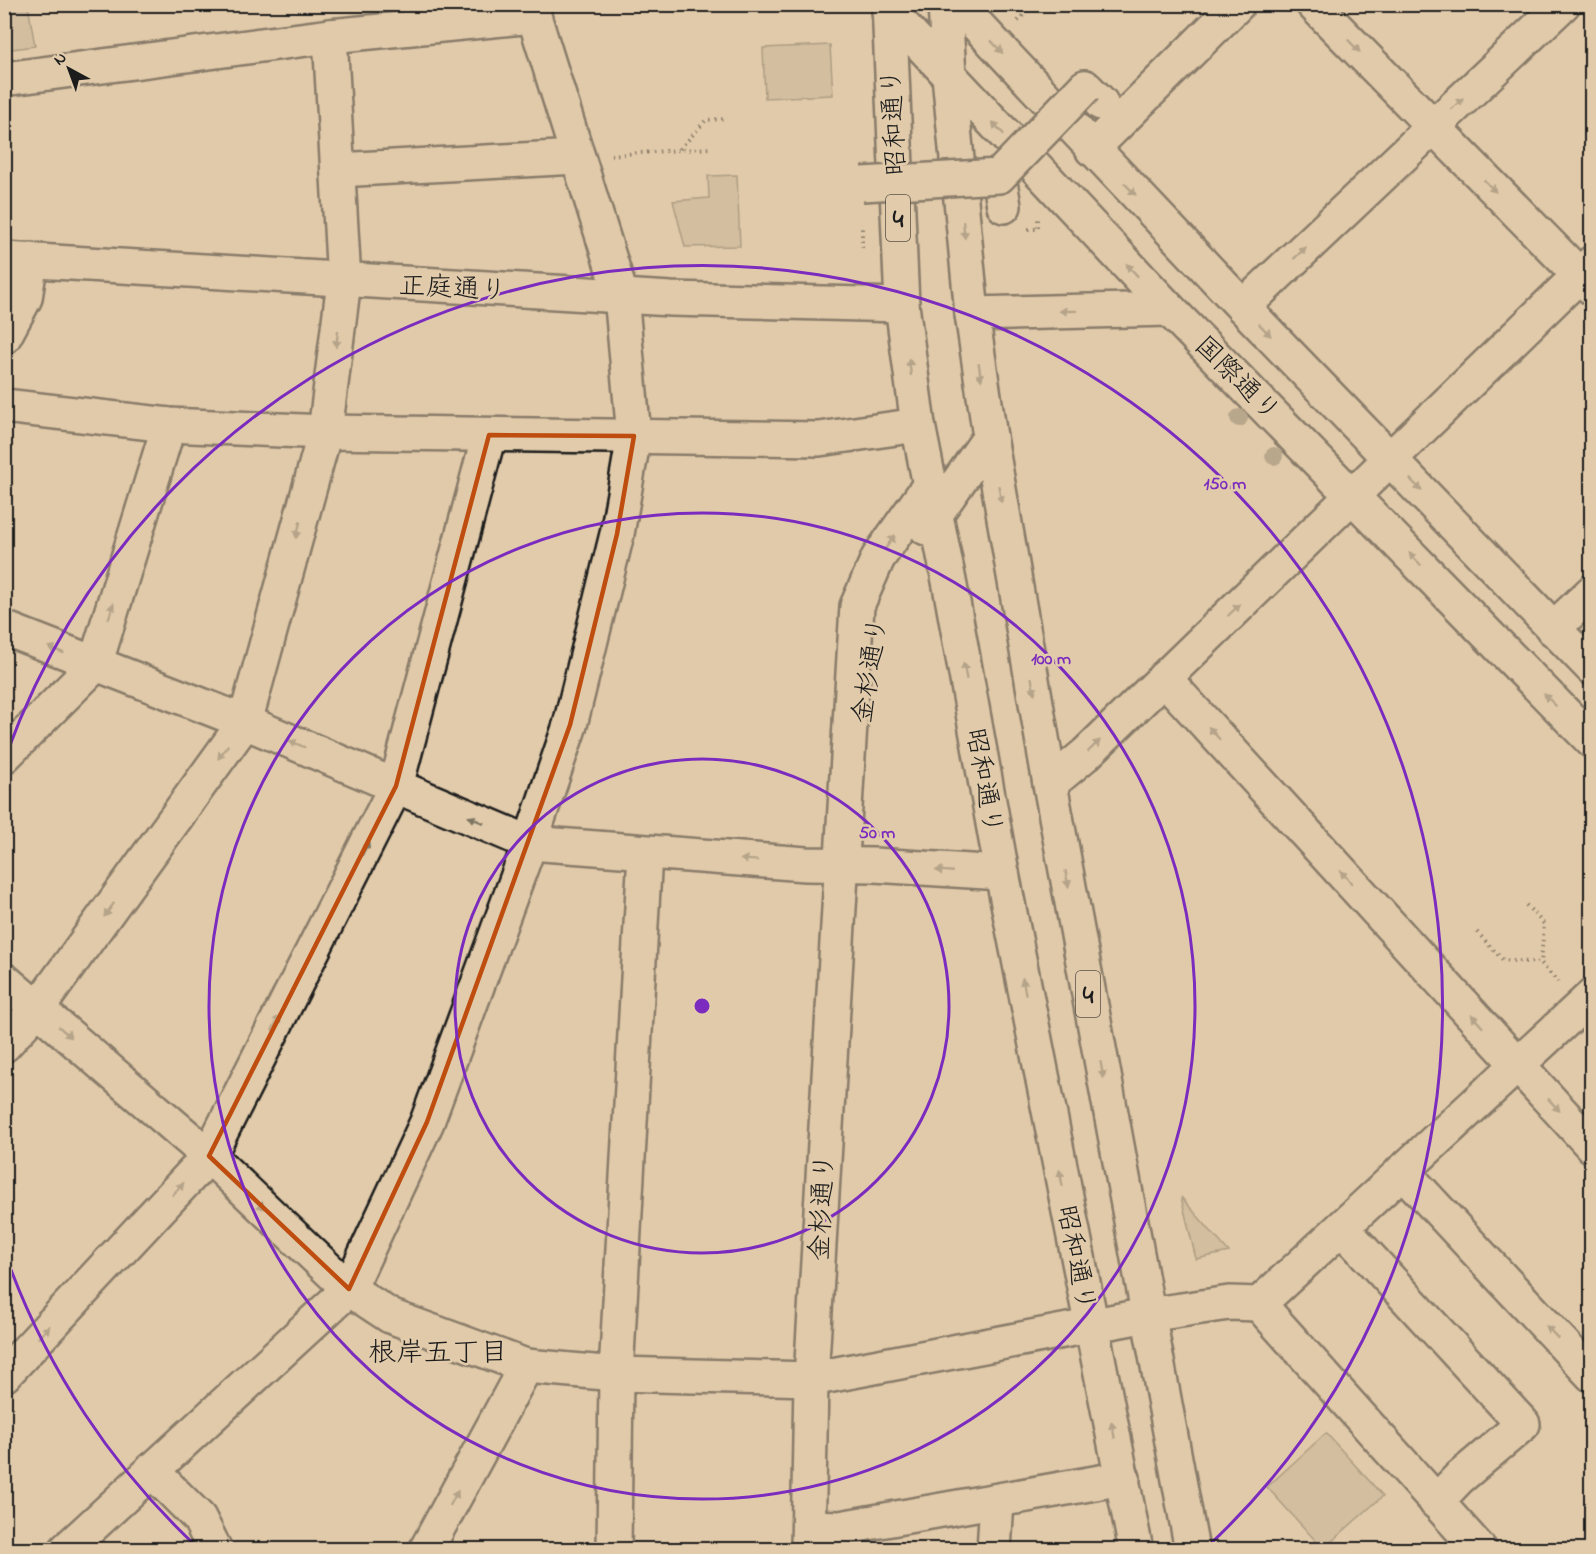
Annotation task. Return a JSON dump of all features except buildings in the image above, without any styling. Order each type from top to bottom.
[{"type":"main road","name":"4","points":[[945,4],[949,76],[972,314],[990,437],[1050,784],[1192,1550]]},
{"type":"main road","name":"国際通り","points":[[957,4],[1243,307],[1592,668]]},
{"type":"main road","points":[[1092,149],[1238,4]]},
{"type":"main road","points":[[1050,784],[1086,754],[1391,458],[1587,276],[1433,127],[1313,4]]},
{"type":"main road","points":[[1243,307],[1563,4]]},
{"type":"main road","name":"国際通り","points":[[889,8],[949,76],[1169,309],[1592,741]]},
{"type":"main road","name":"昭和通り","points":[[889,8],[902,305],[918,425],[1002,873],[1136,1550]]},
{"type":"main road","points":[[4,80],[533,10],[621,295],[634,436],[617,534],[593,640],[570,725],[530,843],[428,1122],[349,1289],[66,1550]]},
{"type":"main road","points":[[4,1045],[38,1008],[245,723],[325,432],[344,281],[330,36]]},
{"type":"main road","points":[[862,176],[1002,191],[1093,95]]},
{"type":"main road","points":[[338,170],[577,157]]},
{"type":"main road","points":[[4,337],[25,298],[18,260]]},
{"type":"main road","name":"正庭通り","points":[[18,260],[344,281],[835,305],[902,305]]},
{"type":"main road","points":[[972,314],[1169,309]]},
{"type":"main road","points":[[4,406],[169,424],[325,432],[819,439],[918,425]]},
{"type":"main road","points":[[4,756],[95,665],[169,424]]},
{"type":"main road","points":[[4,1375],[209,1156],[396,786],[489,435]]},
{"type":"main road","name":"金杉通り","points":[[808,1538],[810,1379],[841,864],[873,619],[932,501],[990,437]]},
{"type":"main road","points":[[1553,629],[1592,592]]},
{"type":"main road","points":[[4,628],[245,723],[530,843],[645,854],[1002,873]]},
{"type":"main road","points":[[1164,678],[1592,1146]]},
{"type":"main road","points":[[614,1550],[616,1374],[645,854]]},
{"type":"main road","points":[[4,980],[209,1156],[349,1289],[390,1316],[525,1366],[616,1374],[810,1379],[1147,1315],[1229,1303],[1259,1304],[1343,1229],[1402,1171],[1585,1002]]},
{"type":"main road","points":[[1402,1171],[1592,1375]]},
{"type":"main road","points":[[1343,1229],[1523,1424],[1458,1479],[1436,1502]]},
{"type":"main road","points":[[1259,1304],[1480,1550]]},
{"type":"main road","points":[[426,1550],[525,1366]]},
{"type":"main road","points":[[151,1470],[199,1518],[215,1550]]},
{"type":"main road","points":[[808,1538],[840,1528],[1123,1478]]},
{"type":"main road","points":[[994,1550],[997,1501]]},
{"type":"path","points":[[679,150],[706,120],[727,119]]},
{"type":"path","points":[[577,157],[710,148]]},
{"type":"path","points":[[1526,905],[1544,924],[1541,963]]},
{"type":"path","points":[[1477,932],[1503,960],[1541,963],[1585,1002]]},
{"type":"highlighted area","points":[[489,435],[634,436],[617,534],[570,725],[427,1122],[349,1289],[209,1156],[396,786]]},
{"type":"shaded area","points":[[4,5],[28,5],[35,46],[5,50]]},
{"type":"shaded area","points":[[830,45],[833,95],[765,98],[763,48]]},
{"type":"shaded area","points":[[737,175],[740,246],[685,247],[673,201],[709,198],[708,176]]},
{"type":"shaded area","points":[[1181,1197],[1229,1252],[1196,1259]]},
{"type":"shaded area","points":[[1326,1433],[1383,1496],[1323,1549],[1267,1487]]},
{"type":"district","name":"根岸五丁目","points":[[438,1351]]}]
